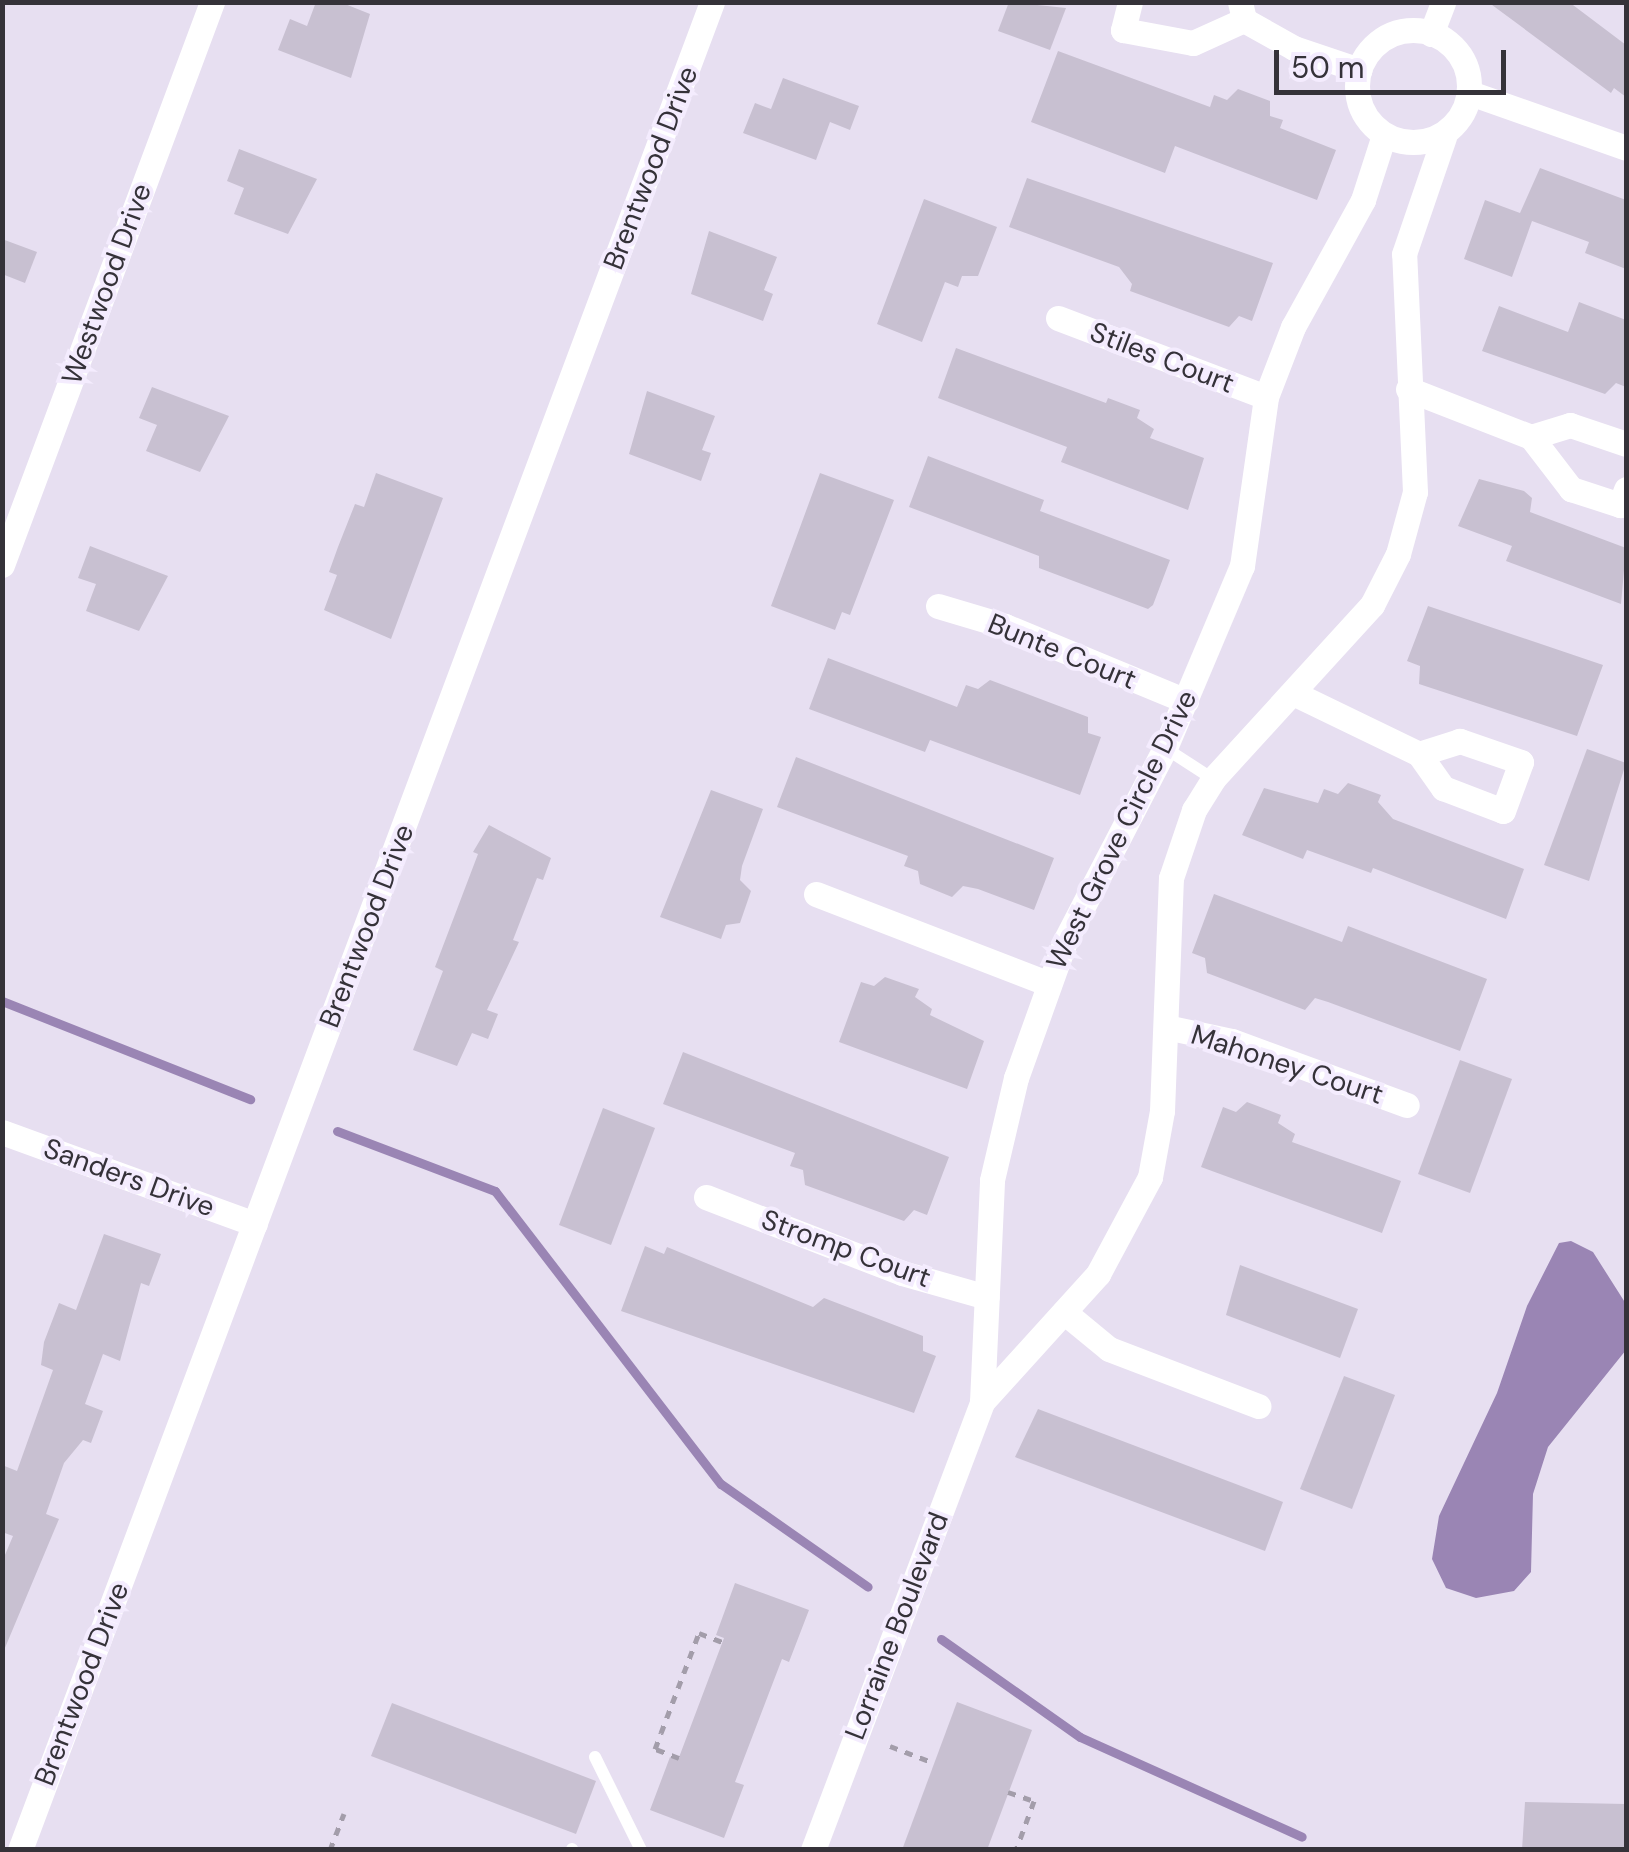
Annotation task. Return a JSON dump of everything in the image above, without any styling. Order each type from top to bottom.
[{"type":"street","name":"Westwood Drive","points":[[2,565],[212,2]]},
{"type":"street","name":"Brentwood Drive","points":[[20,1850],[712,2]]},
{"type":"street","points":[[1130,2],[1123,30],[1193,43],[1242,11],[1358,70]]},
{"type":"street","points":[[1431,34],[1442,2]]},
{"type":"street","points":[[1417,28],[1431,34],[1460,57],[1470,93],[1464,114],[1444,138],[1426,146],[1384,136],[1358,95],[1358,70],[1384,34],[1417,28]]},
{"type":"street","points":[[1470,93],[1626,148]]},
{"type":"street","name":"West Grove Circle Drive","points":[[982,1402],[992,1180],[1005,1115],[1048,984],[1090,883],[1165,748],[1242,566],[1266,397],[1293,327],[1362,200],[1384,136]]},
{"type":"street","name":"West Grove Circle Drive","points":[[982,1402],[1105,1263],[1150,1177],[1162,1110],[1171,878],[1182,836],[1214,779],[1372,606],[1398,554],[1415,492],[1404,254],[1444,138]]},
{"type":"street","name":"Stiles Court","points":[[1058,318],[1266,397]]},
{"type":"street","points":[[1408,389],[1531,437],[1571,489],[1620,504],[1626,489]]},
{"type":"street","points":[[1531,437],[1570,424],[1626,444]]},
{"type":"street","name":"Bunte Court","points":[[938,606],[1005,626],[1186,701]]},
{"type":"street","points":[[1293,693],[1419,754]]},
{"type":"street","points":[[816,894],[1048,984]]},
{"type":"street","name":"Mahoney Court","points":[[1166,1026],[1232,1042],[1407,1105]]},
{"type":"street","name":"Sanders Drive","points":[[2,1132],[255,1224]]},
{"type":"street","name":"Stromp Court","points":[[706,1197],[902,1272],[987,1297]]},
{"type":"street","points":[[1064,1312],[1109,1349],[1258,1406]]},
{"type":"street","name":"Lorraine Boulevard","points":[[813,1850],[982,1402]]},
{"type":"lane","points":[[1165,748],[1214,779]]},
{"type":"lane","points":[[595,1757],[641,1850]]},
{"type":"path","points":[[679,1758],[655,1749],[699,1633],[722,1642]]},
{"type":"path","points":[[890,1746],[934,1762]]},
{"type":"path","points":[[1008,1792],[1034,1801],[1016,1850]]},
{"type":"path","points":[[330,1850],[344,1814]]},
{"type":"shaded area","points":[[1571,1241],[1593,1252],[1626,1304],[1626,1350],[1548,1447],[1533,1494],[1531,1572],[1514,1591],[1476,1598],[1446,1588],[1432,1559],[1439,1516],[1497,1393],[1527,1306],[1559,1243]]},
{"type":"building","points":[[316,2],[340,2],[370,14],[351,78],[278,50],[290,19],[307,26]]},
{"type":"building","points":[[1009,2],[1066,8],[1050,50],[998,31]]},
{"type":"building","points":[[1488,2],[1569,2],[1626,45],[1626,97],[1614,88],[1611,93]]},
{"type":"building","points":[[1058,51],[1210,107],[1214,95],[1227,100],[1238,89],[1270,101],[1270,116],[1283,120],[1280,128],[1336,150],[1317,200],[1175,146],[1165,173],[1031,122]]},
{"type":"building","points":[[783,78],[859,106],[850,130],[830,122],[816,160],[743,133],[755,103],[771,109]]},
{"type":"building","points":[[239,149],[317,179],[288,234],[234,214],[244,188],[227,181]]},
{"type":"building","points":[[1540,168],[1626,200],[1626,269],[1585,253],[1589,242],[1532,221],[1512,277],[1464,259],[1485,200],[1520,213]]},
{"type":"building","points":[[1027,178],[1273,263],[1252,321],[1239,316],[1229,327],[1130,291],[1132,284],[1119,267],[1009,227]]},
{"type":"building","points":[[924,199],[997,227],[978,276],[962,276],[958,287],[945,282],[922,342],[877,324]]},
{"type":"building","points":[[709,231],[777,257],[764,290],[773,294],[763,321],[691,294]]},
{"type":"building","points":[[2,239],[37,252],[25,283],[2,274]]},
{"type":"building","points":[[1579,302],[1626,320],[1626,387],[1616,383],[1605,394],[1482,351],[1499,306],[1568,332]]},
{"type":"building","points":[[956,348],[1106,403],[1108,398],[1140,410],[1137,418],[1154,429],[1150,438],[1204,458],[1188,510],[1061,462],[1067,447],[938,398]]},
{"type":"building","points":[[152,387],[229,416],[200,472],[146,451],[157,425],[139,418]]},
{"type":"building","points":[[647,391],[715,416],[702,450],[711,453],[701,481],[629,454]]},
{"type":"building","points":[[928,456],[1044,500],[1040,511],[1170,560],[1153,605],[1148,609],[1039,568],[1039,556],[909,507]]},
{"type":"building","points":[[376,473],[443,498],[391,639],[324,610],[337,575],[329,572],[338,547],[355,504],[364,507]]},
{"type":"building","points":[[820,473],[894,500],[850,615],[842,612],[835,630],[771,606]]},
{"type":"building","points":[[1479,479],[1524,491],[1532,498],[1530,512],[1626,548],[1621,604],[1506,561],[1512,546],[1458,526]]},
{"type":"building","points":[[90,546],[168,576],[139,631],[86,611],[96,584],[78,578]]},
{"type":"building","points":[[1428,606],[1603,665],[1577,736],[1419,684],[1420,666],[1407,661]]},
{"type":"building","points":[[828,658],[957,707],[966,685],[978,689],[990,680],[1088,717],[1088,733],[1101,737],[1080,795],[930,740],[925,752],[809,709]]},
{"type":"building","points":[[1587,749],[1626,763],[1589,881],[1544,865]]},
{"type":"building","points":[[796,757],[1054,858],[1034,910],[963,886],[952,897],[920,884],[918,871],[904,866],[908,856],[777,807]]},
{"type":"building","points":[[1348,783],[1381,795],[1378,802],[1393,819],[1524,869],[1506,919],[1373,868],[1371,873],[1307,850],[1303,859],[1242,835],[1264,788],[1318,803],[1324,789],[1338,794]]},
{"type":"building","points":[[711,790],[763,809],[742,866],[740,880],[751,891],[740,923],[726,925],[721,939],[660,917]]},
{"type":"building","points":[[489,825],[551,858],[543,880],[537,878],[513,940],[519,942],[487,1010],[498,1014],[488,1039],[472,1033],[457,1066],[413,1050],[443,971],[435,967],[478,854],[473,852]]},
{"type":"building","points":[[1214,894],[1342,942],[1348,926],[1487,979],[1460,1051],[1328,1002],[1315,998],[1305,1010],[1207,973],[1205,958],[1192,953]]},
{"type":"building","points":[[885,977],[919,989],[915,997],[932,1009],[930,1015],[984,1041],[967,1089],[839,1042],[861,982],[874,986]]},
{"type":"building","points":[[683,1052],[949,1157],[927,1215],[914,1210],[904,1221],[805,1185],[803,1170],[790,1166],[795,1153],[663,1104]]},
{"type":"building","points":[[1460,1060],[1512,1079],[1470,1193],[1418,1174]]},
{"type":"building","points":[[1247,1102],[1281,1115],[1278,1123],[1295,1134],[1292,1142],[1401,1181],[1382,1233],[1201,1167],[1223,1107],[1236,1112]]},
{"type":"building","points":[[603,1108],[655,1128],[611,1245],[559,1225]]},
{"type":"building","points":[[104,1234],[161,1254],[149,1286],[141,1283],[120,1361],[103,1354],[85,1404],[103,1411],[91,1443],[83,1440],[64,1463],[46,1514],[59,1519],[2,1655],[2,1562],[13,1536],[2,1532],[2,1465],[17,1471],[53,1370],[41,1365],[44,1342],[59,1303],[76,1310]]},
{"type":"building","points":[[645,1246],[664,1254],[667,1247],[813,1307],[824,1298],[923,1336],[923,1351],[936,1356],[914,1413],[621,1311]]},
{"type":"building","points":[[1240,1265],[1358,1309],[1340,1358],[1226,1315]]},
{"type":"building","points":[[1344,1376],[1395,1395],[1352,1509],[1300,1489]]},
{"type":"building","points":[[1038,1409],[1283,1502],[1265,1551],[1015,1457]]},
{"type":"building","points":[[735,1583],[809,1610],[789,1662],[782,1659],[735,1782],[744,1785],[724,1838],[650,1810],[670,1757],[678,1760],[724,1638],[716,1635]]},
{"type":"building","points":[[957,1702],[1032,1730],[987,1850],[902,1850]]},
{"type":"building","points":[[392,1703],[596,1781],[576,1834],[371,1756]]},
{"type":"building","points":[[1525,1802],[1626,1804],[1626,1850],[1522,1850]]},
{"type":"waterway","points":[[2,1001],[250,1099]]},
{"type":"waterway","points":[[337,1131],[495,1191],[721,1484],[868,1587]]},
{"type":"waterway","points":[[941,1639],[1080,1737],[1302,1837]]}]
